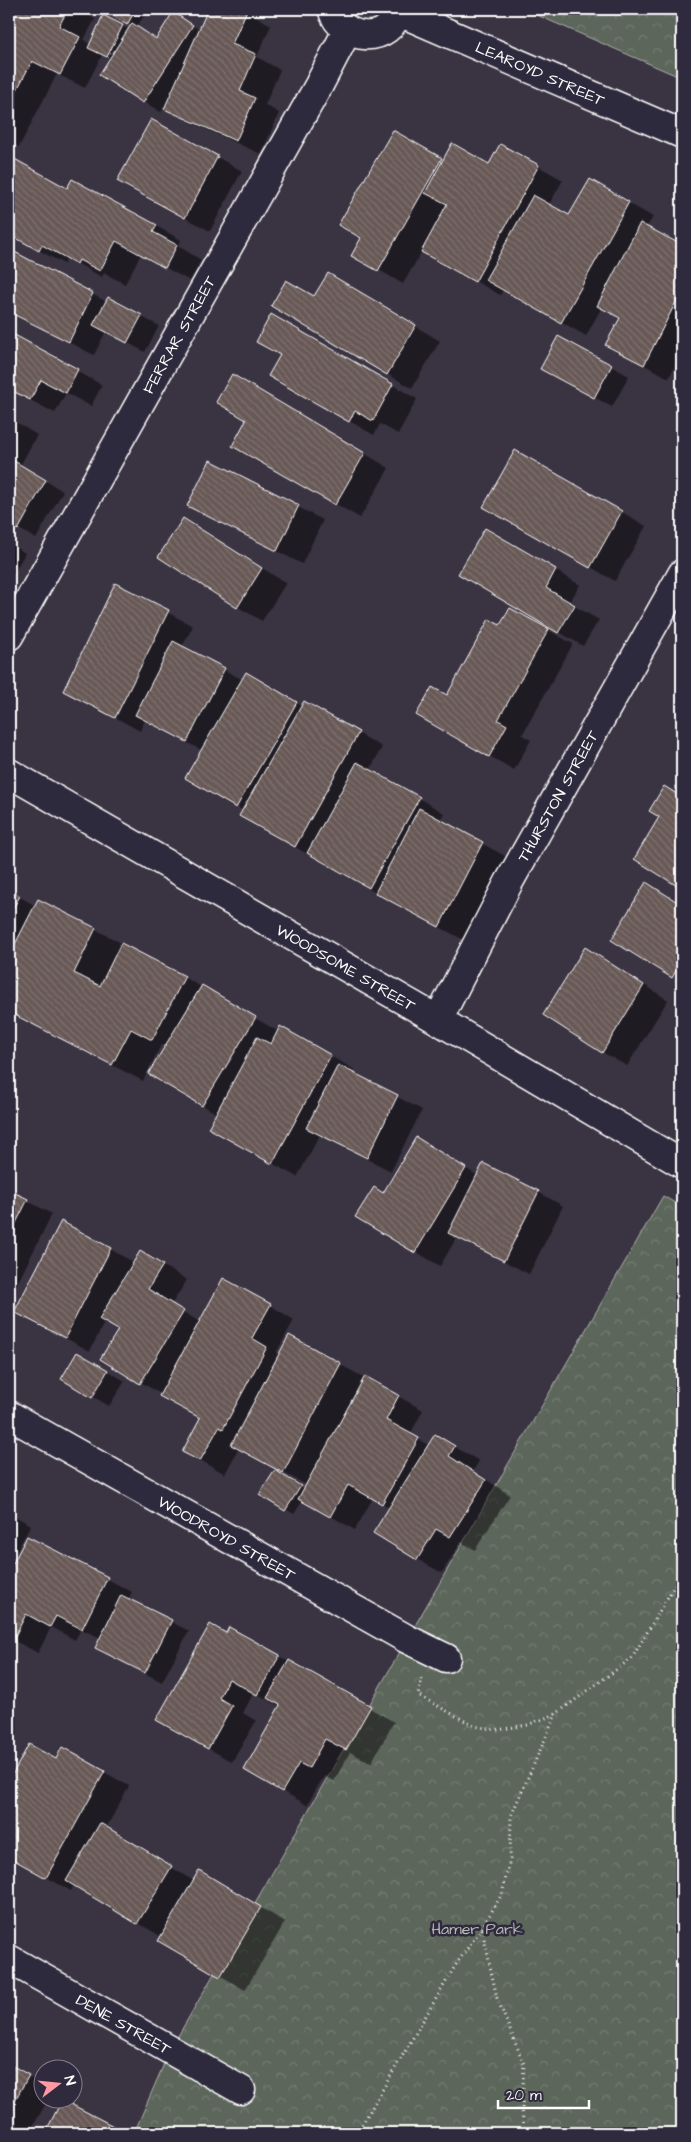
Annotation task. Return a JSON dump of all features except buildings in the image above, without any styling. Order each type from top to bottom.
[{"type":"street","points":[[332,9],[338,22],[347,31]]},
{"type":"street","name":"LEAROYD STREET","points":[[347,31],[362,36],[377,34],[391,25],[399,10],[682,134]]},
{"type":"street","name":"FERRAR STREET","points":[[9,636],[319,85],[347,31]]},
{"type":"street","name":"THURSTON STREET","points":[[438,1020],[509,882],[682,574]]},
{"type":"street","name":"WOODSOME STREET","points":[[9,773],[438,1020],[682,1164]]},
{"type":"street","name":"WOODROYD STREET","points":[[9,1415],[440,1655]]},
{"type":"street","name":"DENE STREET","points":[[9,1959],[241,2090]]},
{"type":"path","points":[[440,1655],[418,1695],[474,1726],[498,1730],[527,1725],[556,1714],[632,1658],[682,1573]]},
{"type":"path","points":[[356,2133],[457,1963],[482,1928],[502,1894],[510,1859],[511,1816],[556,1714]]},
{"type":"path","points":[[482,1928],[497,1998],[524,2064],[522,2111],[525,2133]]},
{"type":"green space","points":[[523,9],[682,9],[682,78]]},
{"type":"green space","name":"Hamer Park","points":[[663,1196],[682,1207],[682,2133],[134,2133],[170,2050]]}]
